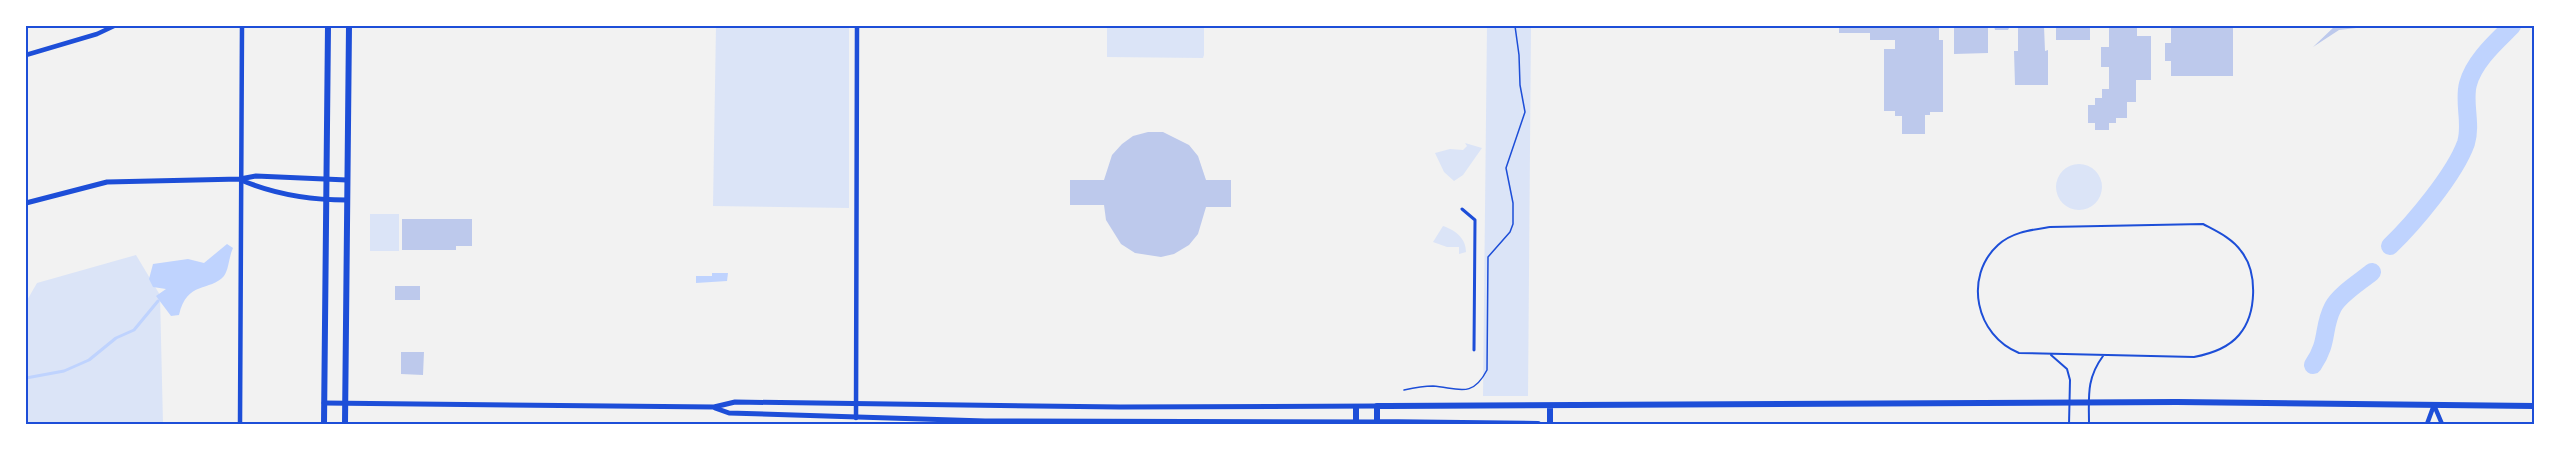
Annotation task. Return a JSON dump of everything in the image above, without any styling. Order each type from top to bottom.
[{"type":"main road","points":[[324,424],[328,26]]},
{"type":"main road","points":[[345,424],[349,26]]},
{"type":"main road","points":[[1538,424],[1377,423],[1377,406],[1550,406],[1595,403],[2535,406]]},
{"type":"main road","points":[[1550,406],[1550,424]]},
{"type":"main road","points":[[1356,407],[1356,423]]},
{"type":"main road","points":[[1439,424],[1447,422]]},
{"type":"street","points":[[26,55],[97,34],[114,26]]},
{"type":"street","points":[[240,424],[242,26]]},
{"type":"street","points":[[856,418],[857,26]]},
{"type":"street","points":[[26,203],[107,182],[240,179],[256,176],[347,180]]},
{"type":"street","points":[[240,179],[261,189],[326,200],[347,200]]},
{"type":"street","points":[[1462,209],[1475,220],[1474,350]]},
{"type":"street","points":[[324,403],[714,408],[735,402],[1120,407],[1377,406]]},
{"type":"street","points":[[2427,424],[2434,405]]},
{"type":"street","points":[[2434,405],[2442,424]]},
{"type":"street","points":[[714,408],[729,413],[856,418],[1377,423]]},
{"type":"lane","points":[[2203,224],[2226,237],[2241,250],[2250,267],[2252,305],[2240,335],[2226,346],[2209,355],[2194,357],[2103,356],[2028,354],[2011,350],[1990,332],[1983,321],[1978,297],[1979,277],[1992,252],[2010,237],[2030,230],[2050,227],[2203,224]]},
{"type":"lane","points":[[2051,355],[2067,369],[2070,380],[2069,424]]},
{"type":"lane","points":[[2089,424],[2090,379],[2093,369],[2103,356]]},
{"type":"path","points":[[1404,390],[1429,386],[1454,390],[1472,388],[1482,380],[1487,370],[1488,257],[1513,224],[1513,203],[1506,168],[1525,112],[1520,85],[1515,26]]},
{"type":"shaded area","points":[[716,26],[849,26],[849,208],[713,206]]},
{"type":"shaded area","points":[[1107,26],[1204,26],[1204,55],[1203,58],[1107,57]]},
{"type":"shaded area","points":[[1487,26],[1531,26],[1528,396],[1483,396]]},
{"type":"shaded area","points":[[1465,143],[1482,148],[1463,175],[1454,181],[1444,172],[1435,153],[1450,149],[1463,150],[1467,146]]},
{"type":"shaded area","points":[[2079,164],[2095,171],[2102,187],[2095,203],[2079,210],[2063,203],[2056,187],[2063,171]]},
{"type":"shaded area","points":[[370,214],[399,214],[399,251],[370,251]]},
{"type":"shaded area","points":[[1443,226],[1459,235],[1466,247],[1466,252],[1459,254],[1459,247],[1447,247],[1433,242]]},
{"type":"shaded area","points":[[136,255],[160,295],[163,424],[26,424],[26,302],[37,283]]},
{"type":"water","points":[[227,244],[233,248],[224,276],[212,284],[193,291],[187,296],[179,315],[171,316],[156,296],[166,289],[153,287],[149,279],[153,264],[188,259],[204,263]]},
{"type":"water","points":[[712,273],[728,273],[727,281],[696,283],[696,276],[712,276]]},
{"type":"building","points":[[1839,26],[1939,26],[1939,40],[1943,40],[1943,112],[1930,112],[1930,115],[1925,115],[1925,134],[1902,134],[1902,116],[1895,116],[1895,111],[1884,111],[1884,49],[1895,49],[1895,40],[1870,40],[1870,33],[1839,33]]},
{"type":"building","points":[[1954,26],[1988,26],[1988,53],[1954,54]]},
{"type":"building","points":[[1994,26],[2010,26],[2008,30],[1995,30]]},
{"type":"building","points":[[2018,26],[2044,26],[2045,51],[2048,50],[2048,85],[2015,85],[2014,51],[2018,51]]},
{"type":"building","points":[[2056,26],[2090,26],[2090,40],[2056,40]]},
{"type":"building","points":[[2109,26],[2137,26],[2137,36],[2151,36],[2151,80],[2136,80],[2136,102],[2127,102],[2127,118],[2116,118],[2116,123],[2109,123],[2109,130],[2095,130],[2095,123],[2088,123],[2088,105],[2095,105],[2095,98],[2102,98],[2102,89],[2109,89],[2109,67],[2101,67],[2101,47],[2109,47]]},
{"type":"building","points":[[2335,26],[2365,27],[2339,30],[2313,47]]},
{"type":"building","points":[[2233,27],[2233,76],[2171,76],[2171,61],[2165,61],[2165,43],[2171,43],[2171,28]]},
{"type":"building","points":[[1148,132],[1163,132],[1189,145],[1198,156],[1206,180],[1231,180],[1231,207],[1206,207],[1198,234],[1189,245],[1174,254],[1161,257],[1135,253],[1121,244],[1106,220],[1104,205],[1070,205],[1070,180],[1104,180],[1112,155],[1122,144],[1133,136]]},
{"type":"building","points":[[402,219],[472,219],[472,246],[456,246],[456,250],[402,250]]},
{"type":"building","points":[[395,286],[420,286],[420,300],[395,300]]},
{"type":"building","points":[[401,352],[424,352],[423,375],[401,374]]},
{"type":"waterway","points":[[2390,246],[2433,198],[2461,155],[2468,136],[2466,98],[2471,76],[2486,52],[2512,26]]},
{"type":"waterway","points":[[2313,365],[2321,349],[2327,322],[2336,302],[2372,272]]},
{"type":"waterway","points":[[26,378],[64,371],[89,360],[116,338],[134,330],[158,301]]}]
